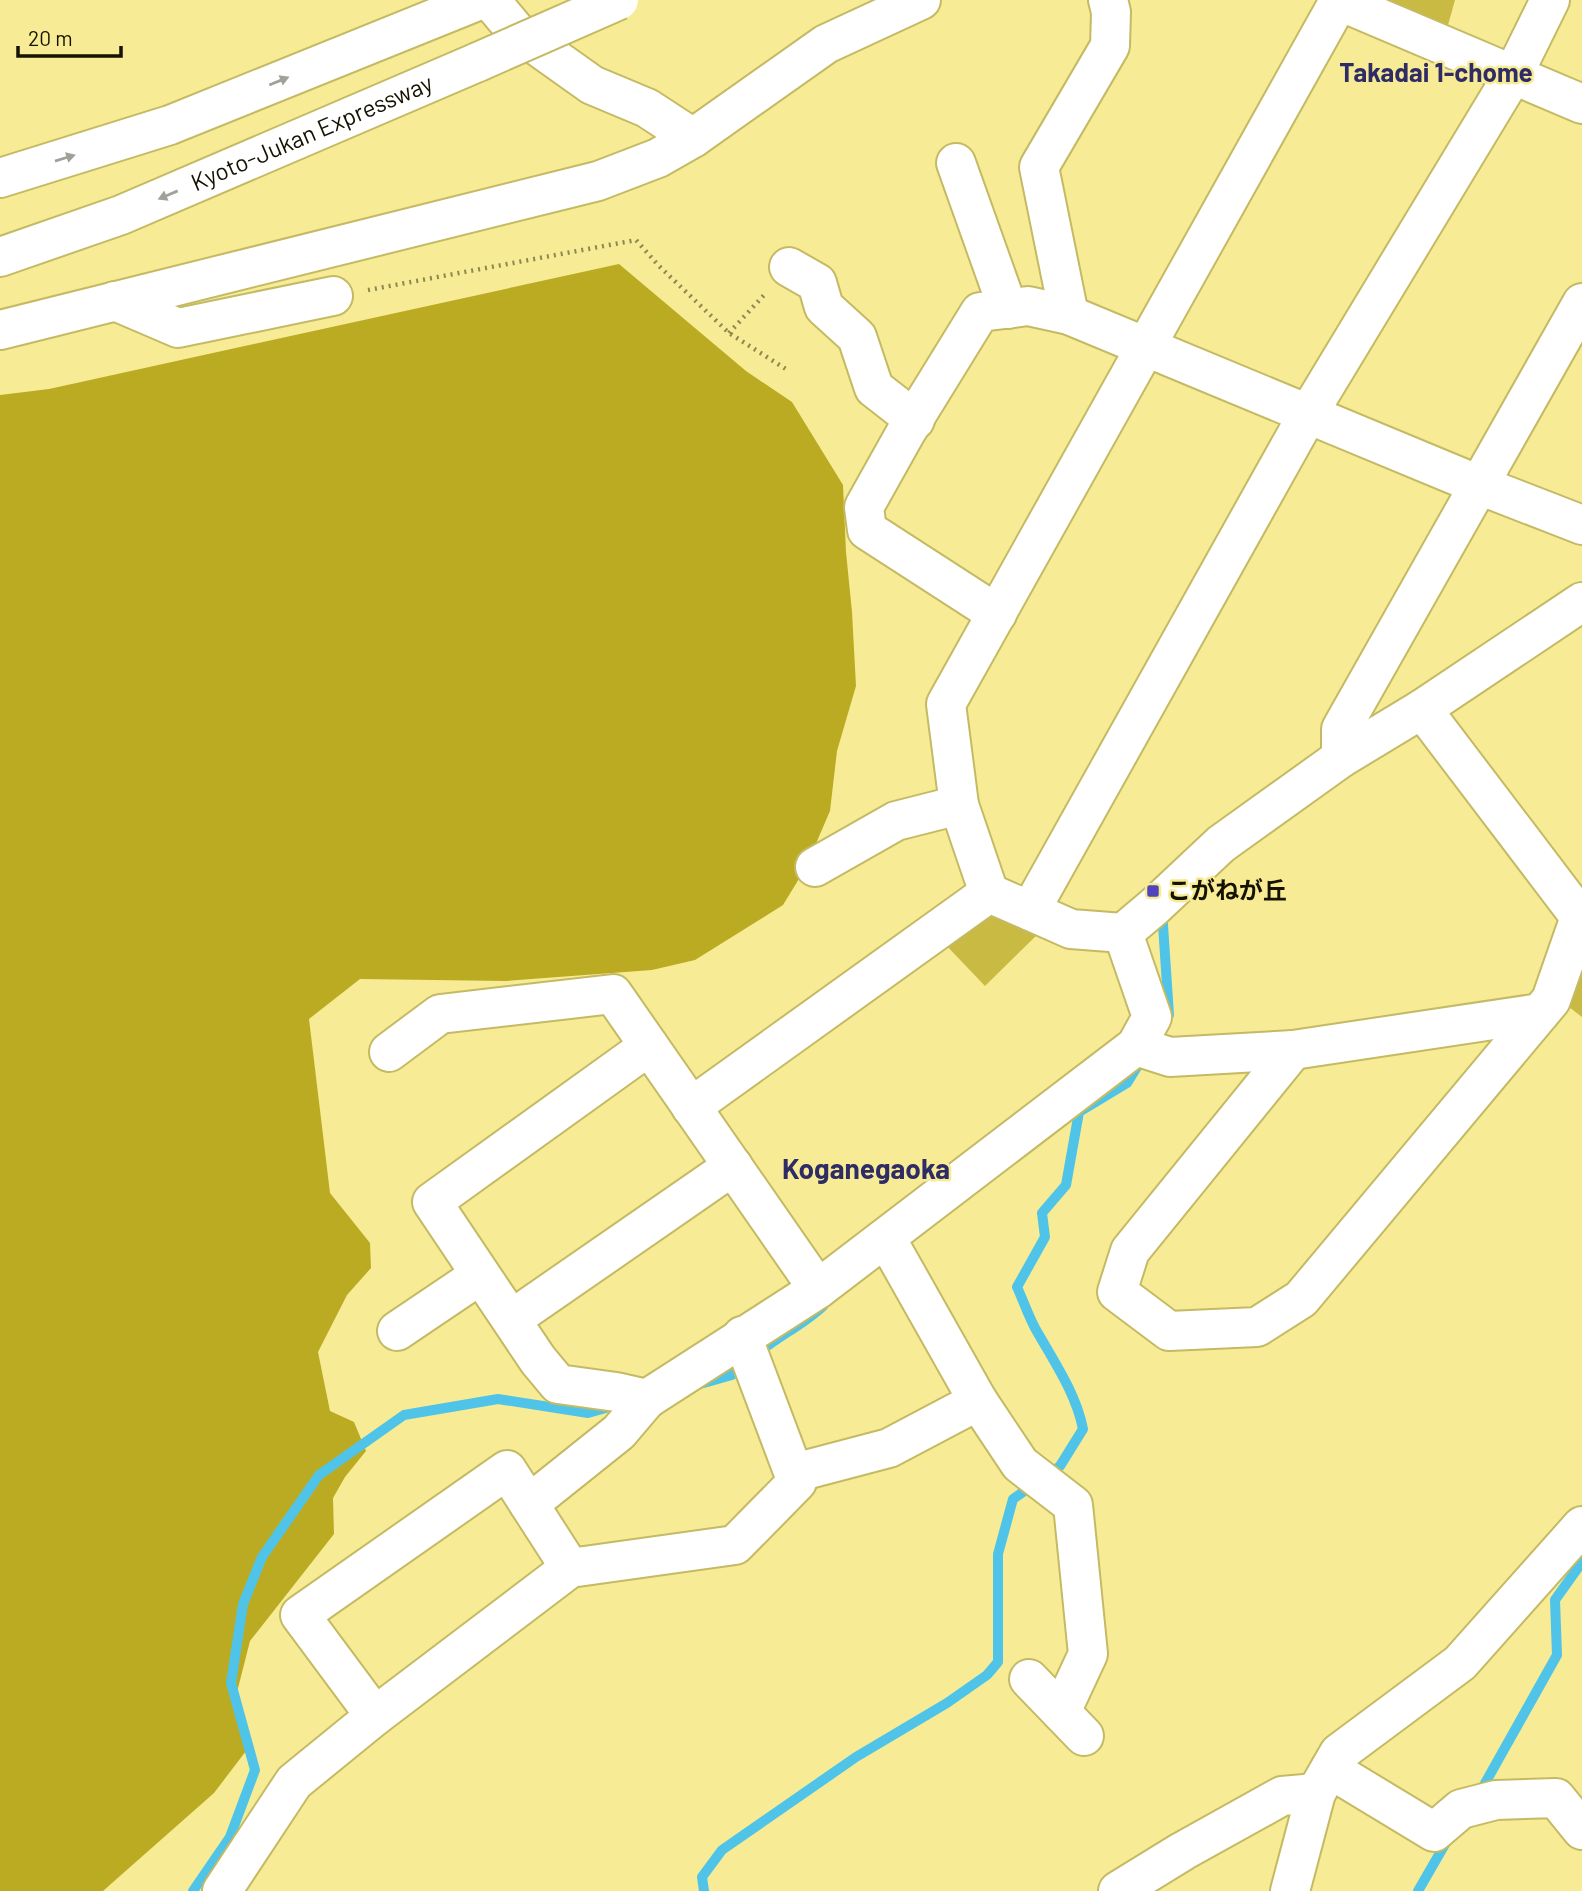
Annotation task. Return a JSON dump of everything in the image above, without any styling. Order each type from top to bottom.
[{"type":"main road","points":[[490,0],[516,31],[592,85],[647,108],[693,138]]},
{"type":"main road","name":"Kyoto-Jukan Expressway","points":[[0,257],[121,215],[619,0]]},
{"type":"main road","points":[[0,330],[598,181],[658,158],[693,138],[826,44],[921,0]]},
{"type":"main road","points":[[1069,316],[1038,167],[1110,46],[1111,12],[1108,0]]},
{"type":"main road","points":[[1030,911],[1308,414],[1513,75],[1549,0]]},
{"type":"main road","points":[[1582,104],[1338,1],[946,704],[959,805],[989,893],[1071,929],[1123,933],[1221,844],[1341,758],[1422,709],[1582,601]]},
{"type":"main road","points":[[0,178],[170,125],[466,6]]},
{"type":"main road","points":[[956,163],[1008,309]]},
{"type":"main road","points":[[789,267],[817,283],[824,307],[857,337],[874,388],[915,420]]},
{"type":"main road","points":[[115,301],[178,328],[333,296]]},
{"type":"main road","points":[[1341,758],[1341,729],[1582,303]]},
{"type":"main road","points":[[997,614],[867,530],[864,507],[980,312],[1028,306],[1069,316],[1582,525]]},
{"type":"main road","points":[[1293,1051],[1130,1251],[1117,1292],[1169,1331],[1257,1327],[1301,1299],[1551,1000],[1580,917],[1422,709]]},
{"type":"main road","points":[[815,867],[896,821],[959,805]]},
{"type":"main road","points":[[691,1107],[989,893]]},
{"type":"main road","points":[[649,1046],[432,1202],[538,1360],[558,1384],[632,1395],[747,1350],[818,1289],[890,1245],[1144,1049],[1152,1017],[1123,933]]},
{"type":"main road","points":[[389,1052],[440,1014],[613,994],[818,1289]]},
{"type":"main road","points":[[1144,1049],[1170,1057],[1293,1051],[1540,1013]]},
{"type":"main road","points":[[512,1319],[733,1166]]},
{"type":"main road","points":[[890,1245],[978,1401],[1020,1464],[1073,1505],[1088,1654],[1073,1724],[1030,1679]]},
{"type":"main road","points":[[397,1331],[480,1275]]},
{"type":"main road","points":[[222,1891],[294,1782],[375,1716],[570,1568],[735,1545],[797,1482],[747,1350]]},
{"type":"main road","points":[[529,1504],[619,1432],[632,1395]]},
{"type":"main road","points":[[794,1473],[889,1448],[978,1401]]},
{"type":"main road","points":[[375,1716],[300,1615],[506,1471],[570,1568]]},
{"type":"main road","points":[[1290,1891],[1323,1781],[1339,1753],[1460,1663],[1582,1526]]},
{"type":"main road","points":[[1118,1891],[1282,1796],[1323,1781],[1434,1832],[1479,1804],[1556,1798],[1582,1830]]},
{"type":"path","points":[[333,296],[636,240],[729,333],[789,372]]},
{"type":"path","points":[[729,333],[742,320]]},
{"type":"shaded area","points":[[1373,0],[1455,0],[1446,32]]},
{"type":"shaded area","points":[[619,264],[746,371],[792,402],[843,485],[856,686],[837,751],[830,811],[805,869],[783,905],[695,960],[652,970],[506,981],[360,979],[309,1019],[330,1193],[370,1243],[371,1268],[347,1295],[318,1352],[330,1411],[354,1422],[366,1451],[345,1477],[333,1498],[334,1534],[250,1641],[236,1696],[246,1751],[214,1793],[103,1891],[0,1891],[0,395],[49,389]]},
{"type":"shaded area","points":[[992,911],[1042,930],[985,986],[943,942]]},
{"type":"shaded area","points":[[1582,957],[1582,1017],[1565,1004]]},
{"type":"waterway","points":[[1162,910],[1169,1015],[1167,1019]]},
{"type":"waterway","points":[[704,1891],[702,1877],[722,1850],[856,1757],[947,1703],[987,1675],[998,1662],[998,1554],[1013,1499],[1060,1466],[1083,1429],[1069,1390],[1032,1323],[1017,1287],[1045,1237],[1042,1213],[1066,1185],[1079,1112],[1127,1083],[1140,1062]]},
{"type":"waterway","points":[[757,1354],[823,1306]]},
{"type":"waterway","points":[[700,1384],[732,1375],[745,1364]]},
{"type":"waterway","points":[[193,1891],[230,1837],[255,1770],[231,1683],[243,1604],[262,1557],[319,1475],[404,1415],[498,1399],[588,1413],[613,1406]]},
{"type":"waterway","points":[[1479,1794],[1557,1655],[1555,1600],[1582,1562]]},
{"type":"waterway","points":[[1418,1891],[1448,1839]]},
{"type":"place","name":"こがねが丘","points":[[1153,891]]},
{"type":"district","name":"Takadai 1-chome","points":[[1436,73]]},
{"type":"district","name":"Koganegaoka","points":[[866,1169]]}]
